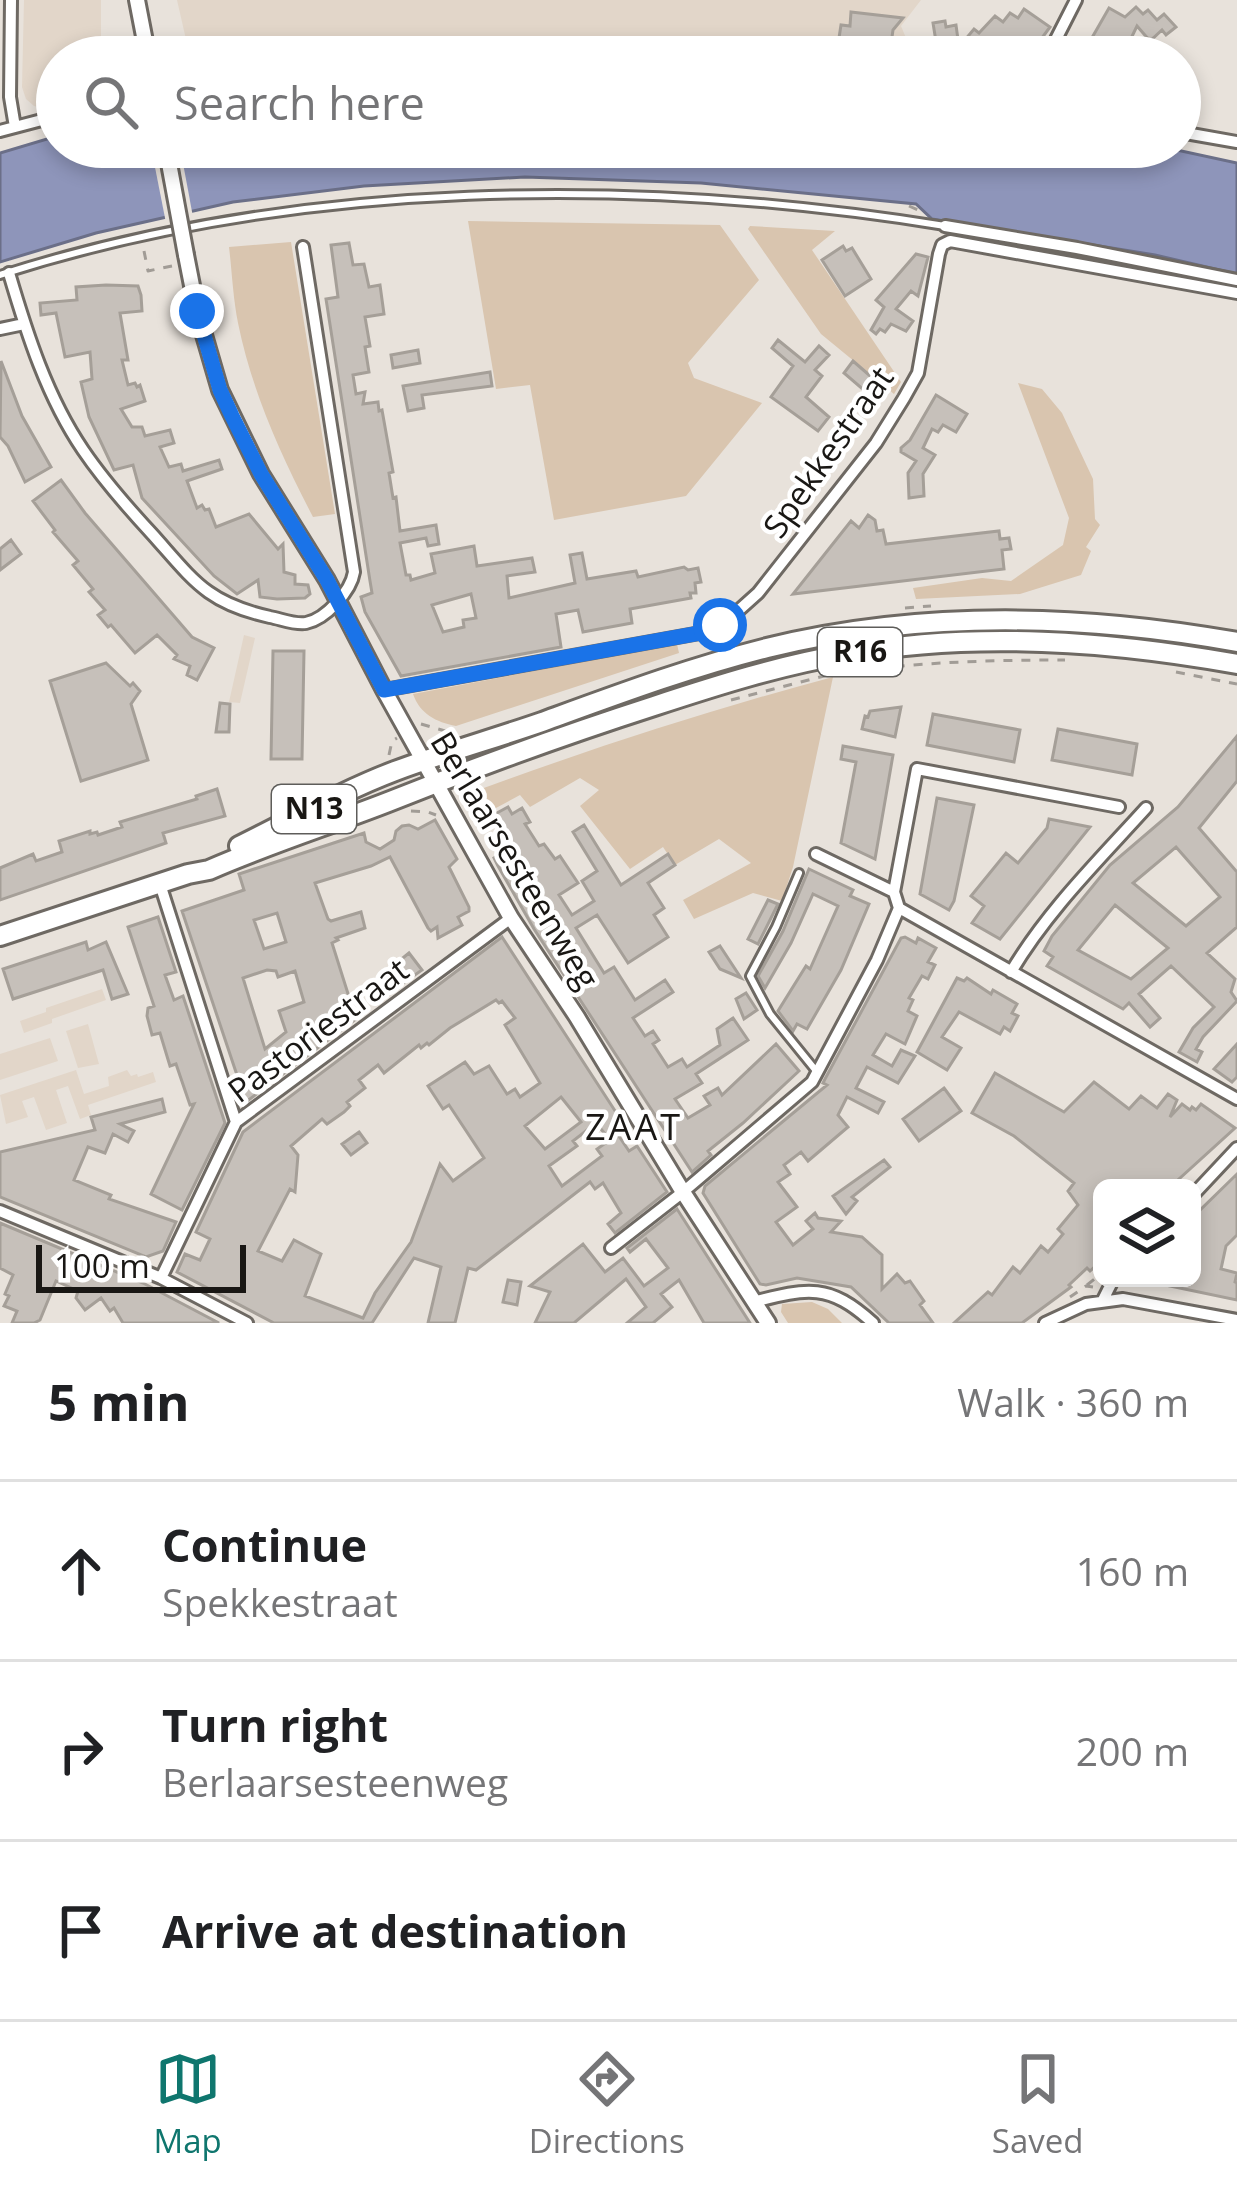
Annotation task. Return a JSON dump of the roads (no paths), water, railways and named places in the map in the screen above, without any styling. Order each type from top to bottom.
[{"type":"main road","name":"R16","points":[[425,761],[768,648],[895,626],[1058,620],[1237,642]]},
{"type":"main road","name":"R16","points":[[437,781],[735,680],[849,653],[1035,641],[1123,646],[1237,664]]},
{"type":"main road","name":"N13","points":[[188,874],[390,773],[425,761]]},
{"type":"main road","name":"N13","points":[[0,936],[209,870],[437,781]]},
{"type":"street","points":[[11,0],[14,127]]},
{"type":"street","points":[[137,0],[144,36]]},
{"type":"street","points":[[1058,36],[1076,0]]},
{"type":"street","points":[[0,131],[36,121]]},
{"type":"street","points":[[1201,136],[1237,142]]},
{"type":"street","name":"Berlaarsesteenweg","points":[[169,168],[181,260],[200,324],[226,404],[261,474],[327,580],[511,918],[768,1323]]},
{"type":"street","points":[[945,226],[1237,280]]},
{"type":"street","name":"Spekkestraat","points":[[384,690],[700,633],[729,619],[766,584],[876,442],[904,398],[917,373],[942,245],[950,242],[1237,292]]},
{"type":"street","points":[[4,274],[59,409],[112,489],[208,593],[237,608],[303,624],[337,602],[354,572],[303,247]]},
{"type":"street","points":[[0,329],[24,324]]},
{"type":"street","points":[[611,1248],[800,1094],[817,1072],[899,908],[894,892],[917,769],[1120,807]]},
{"type":"street","points":[[1011,971],[1096,860],[1146,808]]},
{"type":"street","points":[[816,854],[894,892]]},
{"type":"street","points":[[160,884],[236,1122]]},
{"type":"street","points":[[899,908],[1237,1099]]},
{"type":"street","name":"Pastoriestraat","points":[[161,1278],[236,1122],[511,918]]},
{"type":"street","points":[[1201,1186],[1237,1148]]},
{"type":"street","points":[[0,1211],[161,1278],[247,1323]]},
{"type":"street","points":[[1103,1300],[1110,1287]]},
{"type":"street","points":[[753,1302],[796,1291],[834,1295],[873,1323]]},
{"type":"street","points":[[1045,1323],[1103,1300],[1136,1300],[1237,1320]]},
{"type":"lane","points":[[4,274],[197,226],[402,200],[579,194],[746,203],[945,226]]},
{"type":"lane","points":[[800,873],[750,976],[770,1014],[817,1072]]},
{"type":"water","points":[[36,142],[36,168],[1201,168],[1201,155],[1237,163],[1237,274],[1155,255],[932,219],[916,204],[701,183],[525,177],[364,186],[233,202],[96,233],[0,262],[0,153]]},
{"type":"district","name":"ZAAT","points":[[634,1127]]}]
